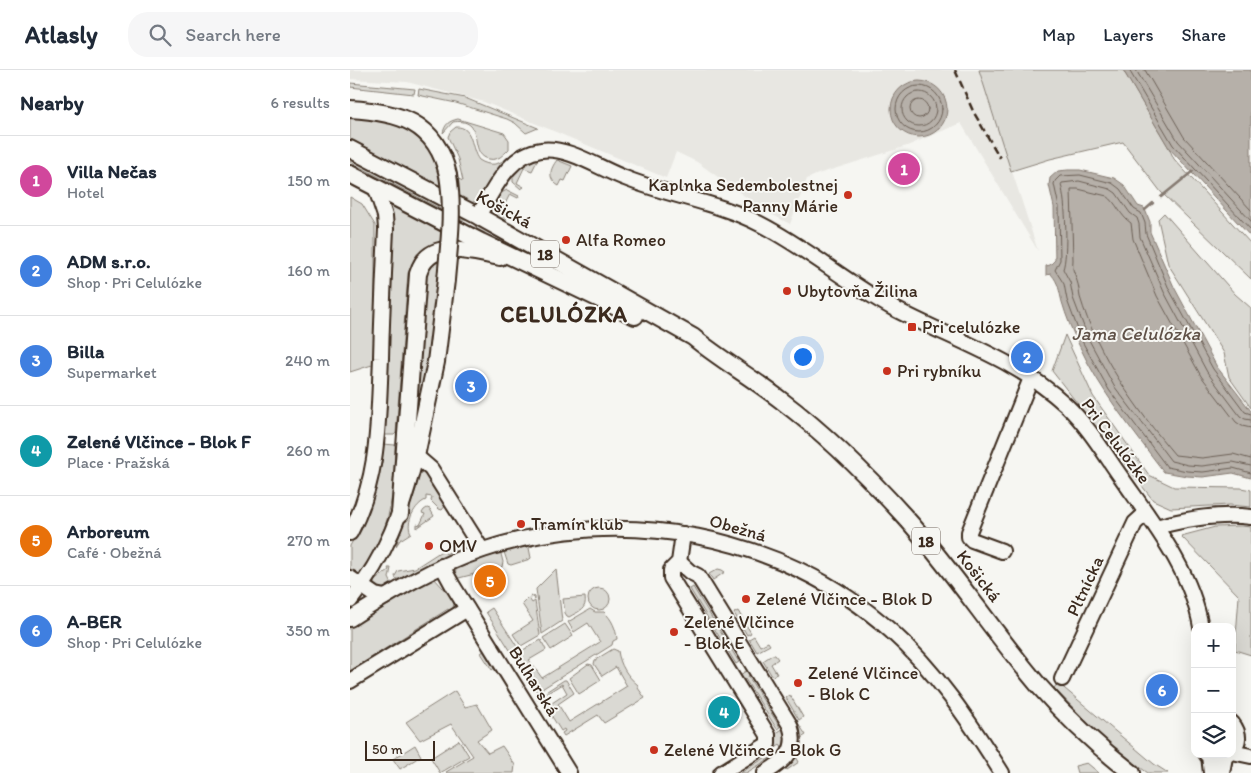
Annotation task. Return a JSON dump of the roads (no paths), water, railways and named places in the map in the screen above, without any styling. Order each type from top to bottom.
[{"type":"main road","points":[[350,109],[395,115],[424,131],[442,154],[451,190],[446,280],[436,362],[416,456]]},
{"type":"main road","name":"Košická","points":[[350,149],[478,216],[693,337],[713,354],[762,386],[792,409],[834,444],[873,483],[942,560],[1038,685],[1074,724],[1132,773]]},
{"type":"main road","name":"Košická","points":[[350,174],[630,314],[687,345],[713,354]]},
{"type":"main road","points":[[453,227],[470,223],[478,216]]},
{"type":"main road","points":[[400,514],[417,280],[420,268],[428,256],[445,249],[462,250],[523,262]]},
{"type":"street","name":"Pri Celulózke","points":[[478,216],[507,171],[521,157],[534,151],[550,149],[568,153],[636,183],[717,206],[759,223],[891,307],[1031,378],[1049,390],[1068,407],[1094,438],[1156,527],[1188,583],[1200,623]]},
{"type":"street","points":[[350,532],[367,496],[377,437],[386,229],[385,216],[375,186]]},
{"type":"street","points":[[1002,551],[972,540],[969,537],[969,532],[1031,378]]},
{"type":"street","points":[[350,601],[356,582],[385,548],[400,514],[416,456],[431,469],[482,550]]},
{"type":"street","name":"Pltnícka","points":[[1062,679],[1135,523],[1146,513]]},
{"type":"street","points":[[1156,527],[1190,519],[1221,516],[1251,517]]},
{"type":"street","name":"Obežná","points":[[350,619],[385,597],[442,566],[482,550],[541,535],[581,530],[631,529],[708,538],[775,559],[825,583],[861,606],[892,632],[933,675],[968,722],[1002,773]]},
{"type":"street","points":[[682,534],[679,562],[671,570],[671,578],[768,735],[769,740],[768,744],[721,773]]},
{"type":"street","points":[[679,562],[690,572],[698,576],[790,724],[793,733],[792,743],[786,758],[765,773]]},
{"type":"street","name":"Bulharská","points":[[442,566],[569,773]]},
{"type":"street","points":[[356,582],[375,595],[385,597]]},
{"type":"street","points":[[350,682],[467,609]]},
{"type":"street","points":[[732,676],[752,663]]},
{"type":"street","points":[[1236,730],[1251,747]]},
{"type":"street","points":[[1236,755],[1251,756]]},
{"type":"street","points":[[1208,758],[1211,773]]},
{"type":"street","points":[[1222,773],[1228,758]]},
{"type":"water","points":[[1123,70],[1251,70],[1251,237],[1169,148]]},
{"type":"water","points":[[914,81],[924,81],[939,89],[945,98],[947,109],[945,120],[939,129],[924,137],[914,137],[903,132],[896,125],[891,114],[891,104],[896,93],[903,86]]},
{"type":"water","name":"Jama Celulózka","points":[[1080,170],[1114,178],[1124,185],[1138,206],[1144,208],[1150,222],[1150,232],[1174,287],[1217,367],[1251,411],[1251,478],[1233,473],[1203,477],[1164,472],[1118,410],[1087,362],[1065,313],[1056,281],[1051,274],[1046,275],[1046,266],[1055,260],[1054,207],[1049,185],[1050,178],[1058,171]]},
{"type":"waterway","points":[[1161,197],[1193,171]]},
{"type":"waterway","points":[[1145,210],[1153,203]]},
{"type":"railway","points":[[955,70],[973,111],[1000,158]]},
{"type":"place","name":"Villa Nečas","points":[[904,169]]},
{"type":"place","name":"Kaplnka Sedembolestnej Panny Márie","points":[[848,195]]},
{"type":"place","name":"Alfa Romeo","points":[[566,240]]},
{"type":"place","name":"Ubytovňa Žilina","points":[[787,291]]},
{"type":"place","name":"Pri celulózke","points":[[912,327]]},
{"type":"place","name":"ADM s.r.o.","points":[[1027,357]]},
{"type":"place","name":"Pri rybníku","points":[[887,371]]},
{"type":"place","name":"Billa","points":[[471,386]]},
{"type":"place","name":"Tramín klub","points":[[521,524]]},
{"type":"place","name":"OMV","points":[[429,546]]},
{"type":"place","name":"Arboreum","points":[[490,581]]},
{"type":"place","name":"Zelené Vlčince - Blok D","points":[[746,599]]},
{"type":"place","name":"Zelené Vlčince - Blok E","points":[[674,632]]},
{"type":"place","name":"Zelené Vlčince - Blok C","points":[[798,683]]},
{"type":"place","name":"A-BER","points":[[1162,690]]},
{"type":"place","name":"Zelené Vlčince - Blok F","points":[[724,712]]},
{"type":"place","name":"Zelené Vlčince - Blok G","points":[[654,750]]},
{"type":"district","name":"CELULÓZKA","points":[[564,314]]}]
